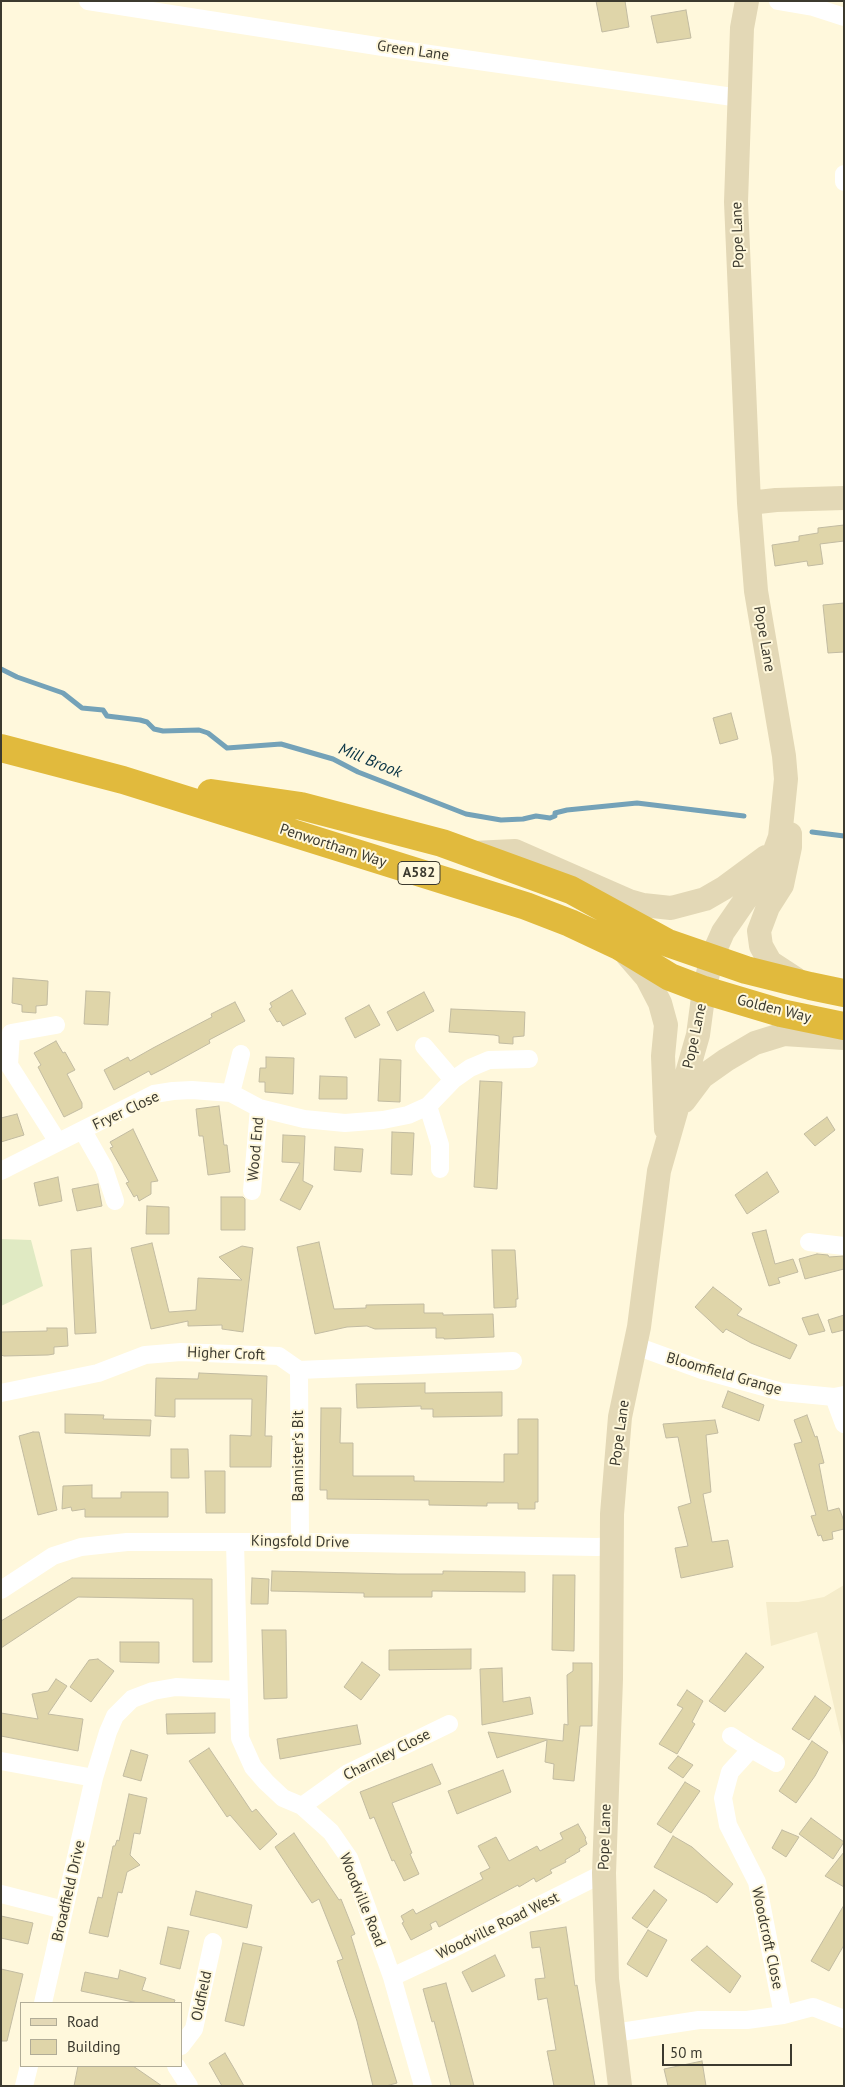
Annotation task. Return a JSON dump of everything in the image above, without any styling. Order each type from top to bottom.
[{"type":"highway","name":"Penwortham Way","points":[[1,748],[123,780],[526,906],[570,923],[619,946],[670,977],[704,990]]},
{"type":"highway","name":"Penwortham Way","points":[[123,780],[301,806],[442,842],[571,890],[668,943],[712,957]]},
{"type":"highway","name":"Golden Way","points":[[712,957],[746,970],[844,993]]},
{"type":"highway","name":"Golden Way","points":[[704,990],[772,1011],[844,1026]]},
{"type":"street","name":"Green Lane","points":[[88,1],[405,50],[740,98]]},
{"type":"street","name":"Pope Lane","points":[[620,2086],[607,1979],[604,1873],[611,1679],[613,1488],[620,1417],[636,1346],[658,1172],[698,1035],[704,990],[712,957],[723,932],[770,864],[780,837],[786,779],[784,756],[756,591],[748,503],[736,202],[742,28],[746,1]]},
{"type":"street","points":[[778,1],[813,7],[844,17]]},
{"type":"street","points":[[844,174],[844,182]]},
{"type":"street","points":[[748,503],[776,500],[844,498]]},
{"type":"street","points":[[784,805],[790,829],[790,847],[782,884],[768,907],[759,931],[761,946],[770,962],[788,975],[810,986]]},
{"type":"street","points":[[471,854],[515,851],[629,901],[671,908],[689,905],[712,896],[776,849]]},
{"type":"street","points":[[619,946],[647,978],[660,1003],[666,1026],[663,1056],[666,1144]]},
{"type":"street","points":[[56,1025],[12,1033],[9,1065],[58,1142]]},
{"type":"street","points":[[678,1108],[702,1076],[755,1043],[784,1034],[844,1038]]},
{"type":"street","points":[[424,1046],[453,1080]]},
{"type":"street","points":[[231,1093],[241,1054]]},
{"type":"street","points":[[440,1169],[440,1145],[428,1106],[453,1080],[470,1068],[489,1060],[529,1059]]},
{"type":"street","name":"Fryer Close","points":[[1,1171],[154,1094],[173,1091],[192,1090],[231,1093],[259,1108],[304,1119],[345,1123],[400,1117],[428,1106]]},
{"type":"street","name":"Wood End","points":[[252,1191],[259,1108]]},
{"type":"street","points":[[83,1131],[104,1168],[115,1200]]},
{"type":"street","points":[[809,1242],[844,1246]]},
{"type":"street","name":"Bloomfield Grange","points":[[636,1346],[702,1370],[782,1392],[839,1396]]},
{"type":"street","name":"Higher Croft","points":[[1,1393],[98,1373],[145,1355],[181,1352],[278,1356],[299,1370]]},
{"type":"street","points":[[299,1370],[513,1361]]},
{"type":"street","name":"Bannister's Bit","points":[[299,1370],[300,1542]]},
{"type":"street","points":[[839,1396],[844,1424]]},
{"type":"street","name":"Kingsfold Drive","points":[[1,1590],[53,1556],[81,1547],[127,1542],[611,1546]]},
{"type":"street","name":"Woodville Road","points":[[235,1542],[240,1738],[253,1767],[283,1798],[302,1806],[331,1832],[349,1858],[392,1977],[423,2086]]},
{"type":"street","name":"Broadfield Drive","points":[[43,2002],[94,1778],[115,1716],[132,1698],[154,1691],[176,1687],[238,1690]]},
{"type":"street","name":"Charnley Close","points":[[302,1806],[348,1773],[449,1724]]},
{"type":"street","points":[[731,1736],[776,1763]]},
{"type":"street","name":"Woodcroft Close","points":[[750,1749],[730,1772],[723,1798],[728,1825],[757,1882],[783,2015]]},
{"type":"street","points":[[1,1761],[94,1778]]},
{"type":"street","name":"Woodville Road West","points":[[392,1977],[604,1873]]},
{"type":"street","points":[[1,1894],[64,1910]]},
{"type":"street","name":"Oldfield","points":[[182,2045],[194,2030],[213,1942]]},
{"type":"street","points":[[614,2033],[698,2020],[747,2020],[783,2015],[813,2007],[844,2018]]},
{"type":"street","points":[[24,2086],[29,2067]]},
{"type":"street","points":[[177,2067],[189,2086]]},
{"type":"shaded area","points":[[844,1585],[844,1750],[817,1632],[771,1646],[766,1602],[798,1602],[824,1597]]},
{"type":"green space","points":[[1,1239],[31,1240],[43,1286],[1,1306]]},
{"type":"building","points":[[596,1],[625,1],[629,27],[602,32]]},
{"type":"building","points":[[686,10],[691,38],[657,43],[651,16]]},
{"type":"building","points":[[844,525],[844,541],[820,544],[823,564],[808,566],[807,561],[775,566],[772,545],[799,541],[799,536],[818,533],[818,528]]},
{"type":"building","points":[[844,603],[844,652],[828,653],[823,605]]},
{"type":"building","points":[[731,713],[738,739],[720,744],[713,718]]},
{"type":"building","points":[[13,978],[48,981],[47,1005],[36,1006],[36,1013],[22,1012],[22,1005],[12,1003]]},
{"type":"building","points":[[292,990],[306,1014],[283,1026],[280,1021],[277,1022],[269,1009],[272,1007],[270,1003]]},
{"type":"building","points":[[86,991],[110,992],[108,1025],[84,1024]]},
{"type":"building","points":[[424,992],[434,1011],[397,1031],[387,1012]]},
{"type":"building","points":[[235,1002],[245,1021],[209,1040],[210,1043],[163,1069],[151,1075],[149,1071],[114,1090],[104,1070],[128,1057],[130,1061],[212,1017],[211,1014]]},
{"type":"building","points":[[369,1005],[380,1025],[355,1038],[345,1018]]},
{"type":"building","points":[[451,1009],[525,1012],[524,1036],[513,1037],[513,1044],[499,1043],[499,1036],[494,1035],[449,1032]]},
{"type":"building","points":[[56,1041],[75,1070],[67,1074],[82,1103],[82,1108],[64,1117],[38,1067],[41,1065],[34,1053]]},
{"type":"building","points":[[266,1057],[294,1058],[293,1094],[265,1092],[265,1082],[259,1082],[260,1068],[266,1068]]},
{"type":"building","points":[[380,1059],[401,1060],[400,1102],[378,1101]]},
{"type":"building","points":[[320,1076],[347,1077],[347,1099],[319,1099]]},
{"type":"building","points":[[480,1081],[502,1082],[497,1189],[474,1187]]},
{"type":"building","points":[[219,1106],[230,1172],[208,1175],[203,1136],[199,1136],[196,1109]]},
{"type":"building","points":[[17,1114],[24,1135],[1,1142],[1,1118]]},
{"type":"building","points":[[827,1117],[835,1130],[815,1146],[804,1134]]},
{"type":"building","points":[[133,1129],[158,1181],[151,1182],[151,1194],[139,1201],[137,1195],[134,1197],[126,1183],[129,1182],[110,1148],[113,1147],[110,1142]]},
{"type":"building","points":[[392,1132],[414,1133],[412,1175],[391,1174]]},
{"type":"building","points":[[283,1135],[305,1136],[303,1181],[313,1186],[300,1210],[280,1200],[300,1163],[282,1162]]},
{"type":"building","points":[[335,1147],[363,1149],[361,1172],[334,1170]]},
{"type":"building","points":[[767,1172],[779,1192],[747,1214],[735,1195]]},
{"type":"building","points":[[58,1177],[62,1201],[39,1206],[34,1183]]},
{"type":"building","points":[[98,1184],[102,1206],[77,1211],[72,1189]]},
{"type":"building","points":[[221,1197],[243,1197],[245,1199],[245,1230],[221,1230]]},
{"type":"building","points":[[147,1206],[169,1207],[169,1234],[146,1234]]},
{"type":"building","points":[[766,1230],[775,1264],[793,1259],[798,1272],[778,1278],[780,1283],[769,1286],[752,1233]]},
{"type":"building","points":[[319,1242],[334,1309],[366,1308],[366,1305],[424,1304],[424,1313],[443,1313],[443,1315],[493,1314],[494,1337],[444,1339],[436,1338],[436,1328],[375,1329],[367,1326],[347,1327],[315,1334],[297,1247]]},
{"type":"building","points":[[152,1243],[169,1312],[196,1310],[198,1278],[242,1280],[219,1257],[242,1246],[253,1248],[243,1332],[222,1329],[222,1325],[188,1326],[188,1321],[151,1329],[131,1248]]},
{"type":"building","points":[[91,1248],[96,1333],[75,1334],[71,1250]]},
{"type":"building","points":[[492,1250],[515,1250],[518,1299],[516,1299],[516,1307],[494,1308]]},
{"type":"building","points":[[817,1254],[828,1255],[829,1257],[844,1256],[844,1269],[805,1279],[799,1259]]},
{"type":"building","points":[[713,1287],[742,1309],[737,1315],[797,1345],[790,1359],[751,1343],[726,1329],[723,1333],[695,1307]]},
{"type":"building","points":[[818,1314],[825,1331],[809,1335],[802,1318]]},
{"type":"building","points":[[844,1315],[844,1330],[832,1333],[828,1320]]},
{"type":"building","points":[[47,1328],[67,1328],[68,1346],[54,1347],[54,1354],[48,1355],[1,1355],[1,1332],[47,1331]]},
{"type":"building","points":[[199,1373],[267,1376],[265,1436],[272,1436],[271,1467],[230,1467],[230,1435],[251,1436],[252,1399],[175,1399],[175,1417],[155,1416],[156,1378],[198,1379]]},
{"type":"building","points":[[425,1383],[425,1393],[502,1392],[502,1416],[433,1417],[433,1409],[421,1409],[421,1406],[357,1408],[356,1384]]},
{"type":"building","points":[[728,1391],[764,1405],[759,1421],[722,1407]]},
{"type":"building","points":[[321,1408],[341,1408],[340,1443],[353,1443],[353,1476],[414,1476],[414,1481],[504,1482],[504,1454],[518,1454],[518,1419],[538,1419],[538,1502],[535,1502],[535,1509],[518,1509],[518,1503],[487,1503],[487,1506],[429,1505],[429,1500],[327,1499],[327,1490],[320,1490]]},
{"type":"building","points":[[65,1414],[104,1415],[103,1419],[151,1420],[150,1436],[65,1433]]},
{"type":"building","points":[[807,1415],[815,1437],[817,1436],[824,1463],[819,1464],[828,1511],[839,1508],[844,1521],[844,1529],[832,1532],[833,1539],[823,1541],[821,1535],[818,1536],[811,1516],[816,1515],[794,1444],[802,1442],[794,1420]]},
{"type":"building","points":[[715,1420],[718,1433],[706,1435],[711,1492],[703,1494],[712,1542],[728,1540],[733,1567],[681,1578],[675,1548],[688,1546],[678,1507],[691,1503],[678,1437],[666,1438],[663,1424]]},
{"type":"building","points":[[39,1432],[57,1510],[38,1515],[19,1436]]},
{"type":"building","points":[[171,1449],[188,1449],[189,1478],[171,1478]]},
{"type":"building","points":[[205,1471],[225,1471],[225,1513],[206,1513]]},
{"type":"building","points":[[92,1485],[92,1498],[121,1498],[121,1492],[168,1492],[168,1517],[85,1517],[85,1509],[72,1511],[71,1507],[62,1509],[63,1486]]},
{"type":"building","points":[[272,1571],[398,1574],[443,1574],[443,1571],[525,1572],[525,1592],[432,1591],[432,1597],[364,1597],[364,1593],[271,1591]]},
{"type":"building","points":[[553,1575],[575,1575],[574,1651],[552,1650]]},
{"type":"building","points":[[72,1578],[212,1579],[212,1662],[193,1662],[193,1599],[78,1597],[1,1648],[1,1621]]},
{"type":"building","points":[[252,1578],[269,1579],[268,1604],[251,1604]]},
{"type":"building","points":[[262,1630],[286,1630],[287,1698],[264,1699]]},
{"type":"building","points":[[120,1642],[159,1642],[159,1663],[120,1662]]},
{"type":"building","points":[[471,1649],[471,1669],[389,1670],[389,1650]]},
{"type":"building","points":[[746,1653],[764,1667],[725,1712],[709,1701]]},
{"type":"building","points":[[98,1659],[114,1671],[91,1702],[70,1687],[89,1660]]},
{"type":"building","points":[[362,1662],[380,1675],[361,1700],[344,1687]]},
{"type":"building","points":[[573,1663],[592,1663],[592,1726],[580,1726],[574,1781],[553,1779],[554,1764],[545,1762],[547,1740],[497,1758],[488,1732],[563,1741],[564,1724],[568,1725],[567,1675],[573,1671]]},
{"type":"building","points":[[502,1668],[503,1702],[530,1697],[533,1714],[482,1725],[480,1669]]},
{"type":"building","points":[[56,1679],[67,1686],[48,1714],[83,1719],[78,1751],[1,1736],[1,1713],[38,1719],[32,1694],[48,1691]]},
{"type":"building","points":[[687,1690],[703,1701],[692,1722],[695,1724],[677,1754],[659,1744],[683,1708],[677,1705]]},
{"type":"building","points":[[815,1696],[831,1708],[809,1740],[792,1729]]},
{"type":"building","points":[[215,1713],[215,1733],[167,1734],[166,1714]]},
{"type":"building","points":[[357,1725],[361,1744],[280,1759],[277,1739]]},
{"type":"building","points":[[812,1741],[828,1752],[815,1776],[796,1803],[779,1791]]},
{"type":"building","points":[[209,1748],[252,1812],[256,1809],[277,1834],[260,1850],[230,1815],[227,1817],[189,1761]]},
{"type":"building","points":[[131,1750],[148,1755],[141,1781],[123,1776]]},
{"type":"building","points":[[678,1756],[693,1765],[683,1778],[668,1768]]},
{"type":"building","points":[[432,1764],[441,1784],[392,1803],[419,1874],[404,1881],[394,1860],[392,1861],[374,1817],[370,1819],[360,1792]]},
{"type":"building","points":[[503,1770],[511,1792],[457,1814],[448,1791]]},
{"type":"building","points":[[685,1782],[700,1791],[671,1833],[657,1824]]},
{"type":"building","points":[[129,1794],[147,1798],[140,1834],[134,1833],[130,1855],[140,1865],[127,1872],[122,1893],[118,1892],[108,1937],[89,1933],[98,1897],[102,1898],[113,1846],[115,1846],[117,1840],[119,1841]]},
{"type":"building","points":[[811,1818],[844,1842],[833,1859],[799,1834]]},
{"type":"building","points":[[578,1824],[586,1838],[587,1844],[579,1849],[580,1851],[565,1860],[566,1862],[550,1870],[552,1873],[536,1882],[534,1878],[519,1887],[518,1885],[439,1927],[436,1921],[430,1924],[432,1929],[411,1940],[402,1923],[404,1922],[401,1916],[413,1909],[416,1914],[483,1879],[480,1873],[490,1868],[478,1846],[496,1837],[509,1861],[537,1846],[540,1851],[563,1839],[560,1833]]},
{"type":"building","points":[[782,1830],[799,1837],[786,1857],[772,1848]]},
{"type":"building","points":[[294,1833],[339,1900],[341,1899],[355,1934],[351,1936],[397,2083],[386,2086],[373,2086],[357,2021],[337,1961],[343,1959],[319,1899],[312,1903],[275,1847]]},
{"type":"building","points":[[673,1836],[692,1847],[733,1884],[717,1903],[654,1867]]},
{"type":"building","points":[[844,1852],[844,1887],[825,1876]]},
{"type":"building","points":[[654,1890],[667,1900],[647,1928],[632,1918]]},
{"type":"building","points":[[196,1891],[252,1905],[247,1928],[190,1915]]},
{"type":"building","points":[[844,1905],[844,1945],[829,1971],[811,1961]]},
{"type":"building","points":[[1,1916],[33,1923],[28,1944],[1,1938]]},
{"type":"building","points":[[168,1927],[189,1931],[180,1969],[160,1964]]},
{"type":"building","points":[[566,1927],[575,1986],[577,1985],[595,2086],[554,2086],[547,2051],[556,2050],[547,1998],[538,2000],[535,1979],[545,1978],[540,1947],[532,1948],[530,1932]]},
{"type":"building","points":[[648,1930],[667,1940],[647,1977],[627,1964]]},
{"type":"building","points":[[243,1943],[262,1947],[244,2026],[225,2021]]},
{"type":"building","points":[[707,1946],[741,1976],[730,1993],[691,1960]]},
{"type":"building","points":[[495,1955],[505,1976],[472,1992],[462,1972]]},
{"type":"building","points":[[1,1969],[23,1974],[7,2041],[1,2041]]},
{"type":"building","points":[[120,1970],[146,1978],[142,1990],[175,2000],[174,2002],[133,2002],[81,1991],[85,1972],[118,1979]]},
{"type":"building","points":[[446,1983],[474,2086],[451,2086],[434,2021],[432,2022],[423,1989]]},
{"type":"building","points":[[225,2053],[244,2086],[222,2086],[209,2063]]},
{"type":"building","points":[[702,2061],[706,2086],[668,2086],[664,2069]]},
{"type":"building","points":[[78,2067],[134,2067],[162,2086],[74,2086]]},
{"type":"waterway","name":"Mill Brook","points":[[1,669],[17,677],[63,693],[82,708],[103,710],[107,716],[140,720],[147,722],[154,729],[163,731],[199,730],[208,733],[227,748],[281,744],[333,759],[358,772],[466,814],[501,820],[523,819],[536,816],[550,818],[555,816],[555,813],[567,810],[637,803],[744,816]]},
{"type":"waterway","name":"Mill Brook","points":[[812,832],[844,836]]}]
